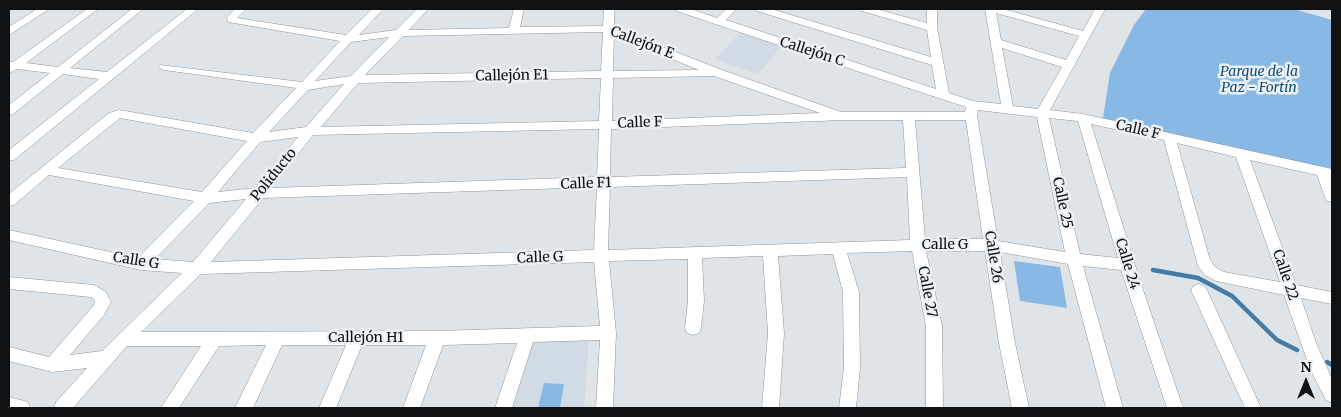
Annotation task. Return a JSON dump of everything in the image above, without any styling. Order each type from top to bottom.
[{"type":"street","points":[[9,32],[44,9]]},
{"type":"street","points":[[11,66],[93,9]]},
{"type":"street","points":[[9,112],[138,9]]},
{"type":"street","points":[[9,157],[193,9]]},
{"type":"street","points":[[241,9],[232,19],[234,21],[348,39]]},
{"type":"street","points":[[141,264],[205,198],[256,138],[378,9]]},
{"type":"street","name":"Poliducto","points":[[62,408],[123,339],[197,268],[355,79],[423,9]]},
{"type":"street","points":[[514,31],[519,9]]},
{"type":"street","points":[[605,408],[608,333],[602,256],[604,124],[609,9]]},
{"type":"street","name":"Callejón C","points":[[681,9],[943,95]]},
{"type":"street","points":[[719,22],[731,9]]},
{"type":"street","points":[[761,9],[938,63]]},
{"type":"street","points":[[866,9],[932,28]]},
{"type":"street","points":[[932,9],[932,28],[943,95]]},
{"type":"street","points":[[1008,109],[991,9],[1086,35]]},
{"type":"street","points":[[1042,113],[1100,9]]},
{"type":"street","name":"Callejón E","points":[[348,39],[400,33],[608,29],[718,73],[844,116]]},
{"type":"street","points":[[996,42],[1069,65]]},
{"type":"street","points":[[11,66],[108,76]]},
{"type":"street","name":"Callejón E1","points":[[164,66],[307,86],[355,79],[718,73]]},
{"type":"street","name":"Calle F","points":[[943,95],[971,110]]},
{"type":"street","name":"Calle F","points":[[46,170],[113,116],[119,114],[256,138],[310,131],[844,116],[909,116],[971,110],[1008,109],[1083,118],[1327,172]]},
{"type":"street","name":"Calle 26","points":[[971,110],[1007,343],[1020,408]]},
{"type":"street","name":"Calle 25","points":[[1042,113],[1074,259],[1114,408]]},
{"type":"street","name":"Calle 27","points":[[909,116],[918,245],[934,326],[934,408]]},
{"type":"street","name":"Calle 24","points":[[1083,118],[1127,265],[1175,408]]},
{"type":"street","points":[[1169,137],[1204,262],[1210,270],[1221,277],[1332,298]]},
{"type":"street","name":"Calle 22","points":[[1241,153],[1319,371],[1332,395]]},
{"type":"street","points":[[9,201],[46,170]]},
{"type":"street","name":"Calle F1","points":[[46,170],[205,198],[258,193],[913,172]]},
{"type":"street","points":[[1327,172],[1332,197]]},
{"type":"street","name":"Calle G","points":[[9,235],[141,264],[197,268],[918,245],[991,245],[1074,259],[1127,265]]},
{"type":"street","points":[[838,247],[851,292],[852,368],[848,408]]},
{"type":"street","points":[[770,250],[776,333],[771,408]]},
{"type":"street","points":[[694,328],[696,302],[695,252]]},
{"type":"street","points":[[9,283],[94,291],[101,296],[103,302],[99,310],[52,365]]},
{"type":"street","points":[[1199,290],[1253,408]]},
{"type":"street","name":"Callejón H1","points":[[123,339],[436,338],[608,333]]},
{"type":"street","points":[[504,408],[527,336]]},
{"type":"street","points":[[244,408],[278,338]]},
{"type":"street","points":[[328,408],[357,338]]},
{"type":"street","points":[[412,408],[436,338]]},
{"type":"street","points":[[170,408],[214,339]]},
{"type":"street","points":[[9,354],[52,365],[106,358]]},
{"type":"street","points":[[9,406],[22,408]]},
{"type":"shaded area","points":[[742,31],[783,45],[758,74],[715,59]]},
{"type":"shaded area","points":[[528,338],[589,338],[584,408],[507,408]]},
{"type":"green space","name":"Parque de la Paz - Fortín","points":[[1146,9],[1298,9],[1332,20],[1332,169],[1192,140],[1103,118],[1110,73],[1134,25]]},
{"type":"green space","points":[[1014,261],[1060,267],[1067,308],[1020,301]]},
{"type":"green space","points":[[544,383],[564,384],[560,408],[538,408]]},
{"type":"waterway","points":[[1153,270],[1198,278],[1232,296],[1277,340],[1297,350]]},
{"type":"waterway","points":[[1327,362],[1332,365]]}]
